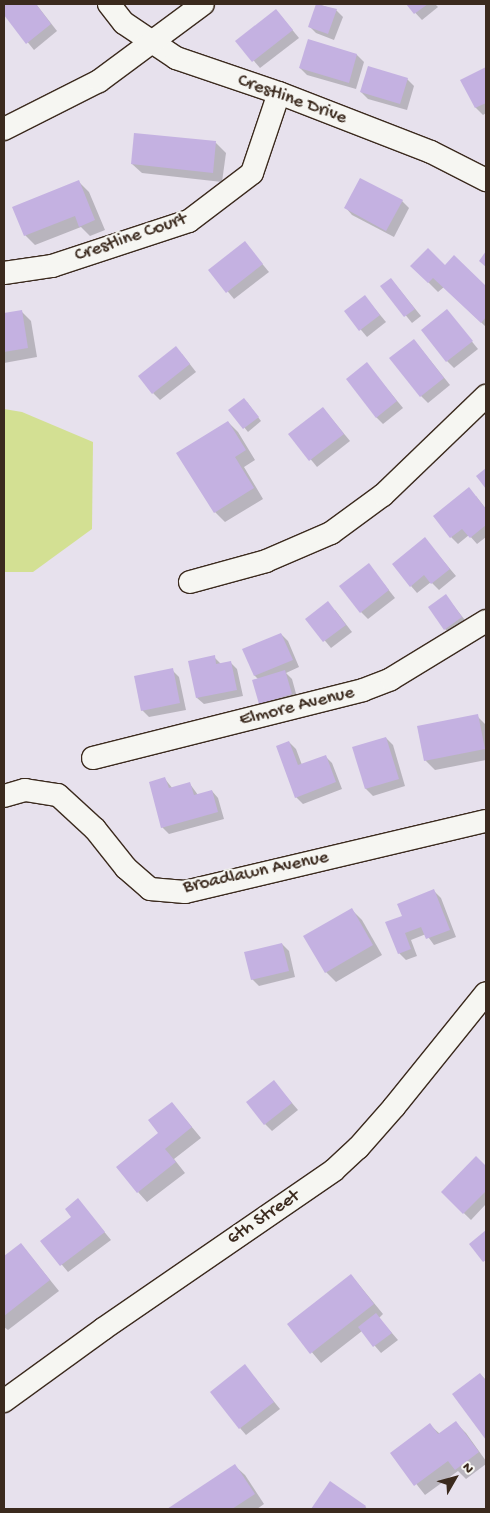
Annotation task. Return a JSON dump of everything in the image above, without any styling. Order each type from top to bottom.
[{"type":"street","name":"Crestline Drive","points":[[109,4],[124,23],[176,58],[279,94],[431,152],[486,180]]},
{"type":"street","points":[[4,129],[99,81],[202,4]]},
{"type":"street","name":"Crestline Court","points":[[4,273],[52,266],[189,222],[252,173],[279,94]]},
{"type":"street","points":[[190,582],[266,561],[331,533],[383,495],[486,396]]},
{"type":"street","name":"Elmore Avenue","points":[[94,758],[363,690],[391,679],[486,621]]},
{"type":"street","name":"Broadlawn Avenue","points":[[4,796],[25,790],[58,795],[95,829],[126,868],[150,889],[185,892],[486,821]]},
{"type":"street","name":"6th Street","points":[[4,1401],[103,1328],[334,1170],[358,1148],[394,1107],[486,993]]},
{"type":"green space","points":[[4,409],[22,412],[93,442],[92,529],[33,572],[4,572]]},
{"type":"building","points":[[4,4],[36,4],[51,24],[26,44],[4,15]]},
{"type":"building","points":[[316,4],[337,9],[328,34],[308,27]]},
{"type":"building","points":[[406,4],[428,4],[414,14]]},
{"type":"building","points":[[276,9],[293,30],[252,62],[235,41]]},
{"type":"building","points":[[308,39],[357,54],[349,83],[299,68]]},
{"type":"building","points":[[368,66],[408,78],[400,104],[360,92]]},
{"type":"building","points":[[486,67],[486,103],[475,108],[460,80]]},
{"type":"building","points":[[134,133],[216,141],[213,173],[131,164]]},
{"type":"building","points":[[360,178],[403,200],[386,231],[344,208]]},
{"type":"building","points":[[79,180],[95,220],[79,227],[75,216],[24,236],[12,207]]},
{"type":"building","points":[[245,241],[263,264],[226,293],[208,270]]},
{"type":"building","points":[[428,248],[445,265],[454,255],[486,286],[486,317],[481,323],[433,278],[428,283],[410,266]]},
{"type":"building","points":[[486,251],[486,267],[479,261]]},
{"type":"building","points":[[391,278],[415,309],[404,317],[380,286]]},
{"type":"building","points":[[365,295],[380,315],[359,331],[344,311]]},
{"type":"building","points":[[447,309],[473,341],[446,362],[421,330]]},
{"type":"building","points":[[22,310],[28,348],[4,352],[4,313]]},
{"type":"building","points":[[414,339],[444,378],[420,397],[389,358]]},
{"type":"building","points":[[176,346],[190,364],[152,394],[138,376]]},
{"type":"building","points":[[367,362],[397,401],[376,418],[346,379]]},
{"type":"building","points":[[244,398],[259,417],[243,429],[228,410]]},
{"type":"building","points":[[323,407],[344,434],[309,461],[288,434]]},
{"type":"building","points":[[228,421],[246,450],[235,457],[254,488],[214,513],[176,453]]},
{"type":"building","points":[[486,468],[486,489],[476,476]]},
{"type":"building","points":[[469,487],[486,509],[486,525],[470,538],[462,529],[450,538],[433,516]]},
{"type":"building","points":[[425,537],[450,569],[431,584],[424,575],[410,587],[392,564]]},
{"type":"building","points":[[369,563],[389,590],[360,613],[339,586]]},
{"type":"building","points":[[446,594],[462,617],[444,630],[428,607]]},
{"type":"building","points":[[328,601],[346,625],[323,642],[305,619]]},
{"type":"building","points":[[281,633],[293,660],[254,676],[242,649]]},
{"type":"building","points":[[215,655],[216,664],[231,661],[237,690],[196,698],[188,661]]},
{"type":"building","points":[[173,668],[180,703],[141,711],[134,676]]},
{"type":"building","points":[[285,670],[292,694],[259,704],[252,680]]},
{"type":"building","points":[[478,714],[485,749],[424,761],[417,726]]},
{"type":"building","points":[[386,737],[399,779],[365,789],[352,747]]},
{"type":"building","points":[[289,741],[298,765],[326,755],[336,782],[295,798],[276,746]]},
{"type":"building","points":[[165,777],[169,788],[190,782],[194,795],[212,790],[218,812],[161,828],[149,782]]},
{"type":"building","points":[[434,889],[450,930],[426,939],[421,927],[405,933],[411,949],[398,954],[385,922],[402,916],[397,904]]},
{"type":"building","points":[[352,908],[373,945],[325,973],[303,936]]},
{"type":"building","points":[[282,943],[289,971],[251,980],[244,952]]},
{"type":"building","points":[[274,1080],[292,1103],[264,1125],[246,1102]]},
{"type":"building","points":[[172,1102],[192,1127],[165,1149],[176,1162],[137,1193],[116,1167],[158,1133],[148,1120]]},
{"type":"building","points":[[476,1156],[486,1166],[486,1191],[463,1214],[441,1192]]},
{"type":"building","points":[[78,1198],[105,1232],[60,1266],[40,1241],[71,1217],[65,1209]]},
{"type":"building","points":[[486,1230],[486,1260],[483,1262],[469,1244]]},
{"type":"building","points":[[21,1243],[50,1280],[4,1316],[4,1256]]},
{"type":"building","points":[[351,1274],[374,1304],[310,1354],[287,1324]]},
{"type":"building","points":[[376,1313],[392,1333],[373,1347],[358,1327]]},
{"type":"building","points":[[245,1364],[274,1402],[239,1429],[210,1392]]},
{"type":"building","points":[[480,1373],[486,1381],[486,1440],[452,1394]]},
{"type":"building","points":[[456,1421],[479,1452],[455,1470],[448,1461],[414,1486],[390,1453],[430,1423],[438,1434]]},
{"type":"building","points":[[235,1464],[255,1494],[232,1509],[167,1509]]},
{"type":"building","points":[[330,1481],[366,1506],[364,1509],[311,1509]]}]
